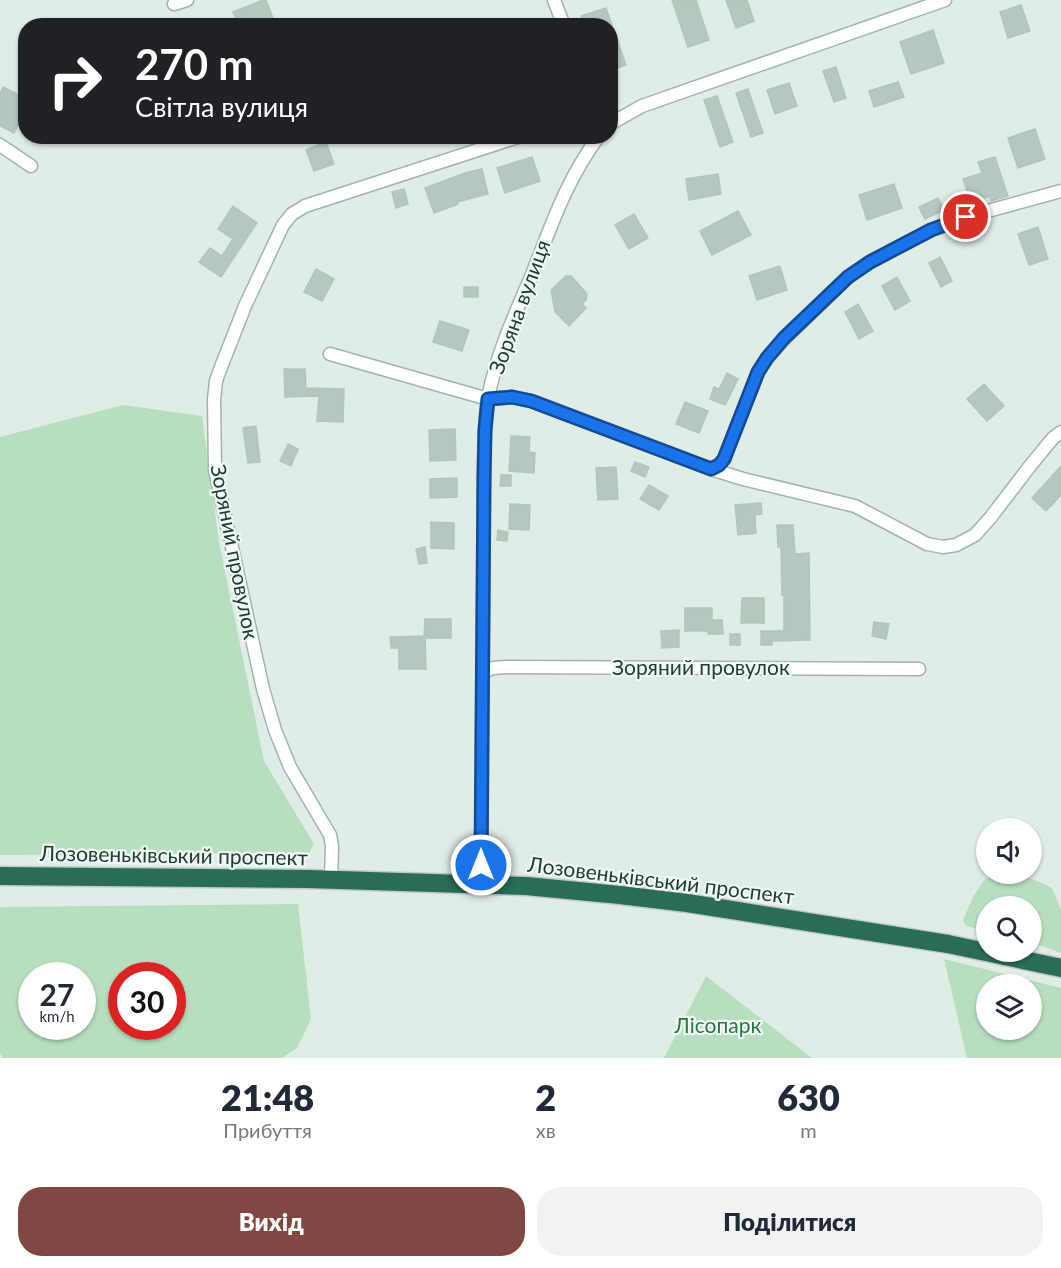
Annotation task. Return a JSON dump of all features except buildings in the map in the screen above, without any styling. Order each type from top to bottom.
[{"type":"highway","name":"Лозовеньківський проспект","points":[[0,876],[331,880],[526,886],[687,903],[948,944],[1061,968]]},
{"type":"street","points":[[174,4],[187,0]]},
{"type":"street","points":[[554,0],[561,18]]},
{"type":"street","points":[[618,120],[642,106],[945,0]]},
{"type":"street","name":"Зоряний провулок","points":[[331,880],[330,835],[290,767],[275,730],[263,689],[215,470],[216,381],[257,279],[282,225],[292,214],[304,206],[496,144]]},
{"type":"street","name":"Зоряна вулиця","points":[[481,885],[484,453],[488,399],[497,362],[555,214],[577,169],[594,144]]},
{"type":"street","points":[[0,145],[31,166]]},
{"type":"street","points":[[711,469],[724,459],[758,372],[767,358],[784,338],[848,277],[870,262],[931,230],[966,217],[1061,191]]},
{"type":"street","points":[[330,354],[488,399],[512,397],[531,401],[711,469],[742,479],[855,506],[927,544],[943,547],[956,545],[975,535],[1029,466],[1061,432]]},
{"type":"street","name":"Зоряний провулок","points":[[483,672],[506,667],[919,669]]},
{"type":"green space","points":[[123,405],[202,416],[219,542],[264,761],[314,844],[309,853],[0,855],[0,437]]},
{"type":"green space","points":[[981,884],[1042,884],[1052,888],[1061,909],[1061,953],[1042,946],[1042,896],[976,896],[976,928],[966,926],[963,920]]},
{"type":"green space","points":[[298,904],[311,1019],[297,1048],[282,1058],[3,1058],[0,1053],[0,907]]},
{"type":"green space","points":[[944,959],[1005,974],[976,974],[976,1040],[1042,1040],[1042,983],[1061,988],[1061,1058],[967,1058]]},
{"type":"green space","name":"Лісопарк","points":[[706,976],[812,1058],[664,1058]]},
{"type":"route","points":[[481,865],[484,477],[488,399],[512,397],[531,401],[711,469],[724,459],[758,372],[784,338],[848,277],[870,262],[931,230],[966,217]]}]
